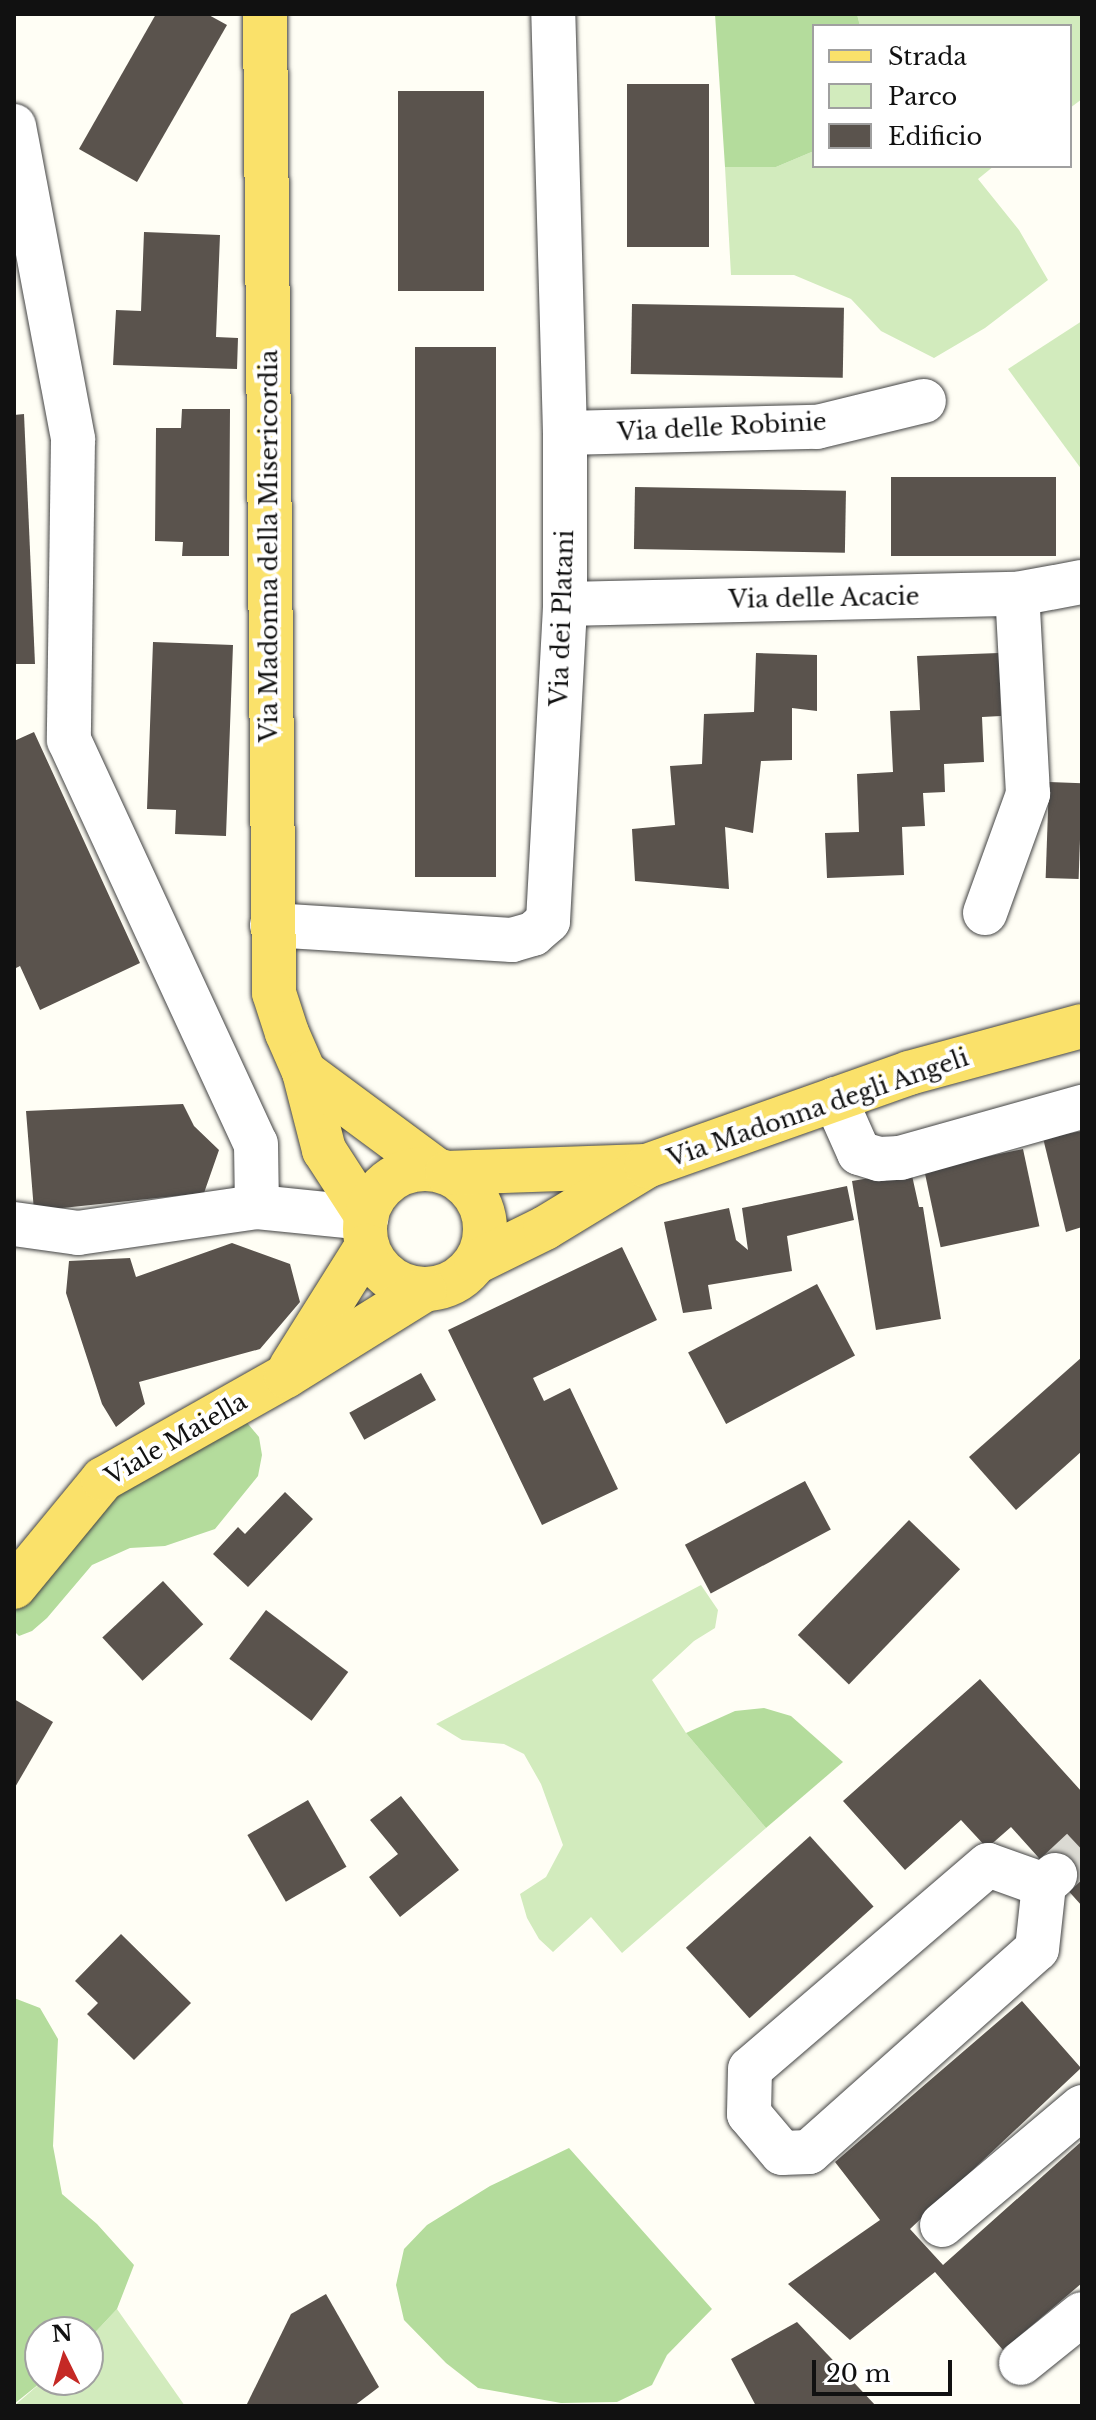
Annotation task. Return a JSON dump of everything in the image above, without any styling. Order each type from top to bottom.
[{"type":"main road","name":"Via Madonna della Misericordia","points":[[265,14],[274,993],[304,1072],[324,1150],[366,1227]]},
{"type":"main road","name":"Via Madonna degli Angeli","points":[[647,1166],[909,1073],[1082,1026]]},
{"type":"main road","points":[[304,1072],[441,1171],[464,1182],[482,1207],[485,1230],[476,1262]]},
{"type":"main road","points":[[286,1376],[366,1227],[371,1202],[388,1181],[418,1169],[647,1166]]},
{"type":"main road","points":[[366,1227],[379,1269],[393,1281],[424,1290],[449,1284],[476,1262],[545,1228],[647,1166]]},
{"type":"main road","name":"Viale Maiella","points":[[14,1587],[103,1479],[286,1376],[424,1290]]},
{"type":"street","name":"Via dei Platani","points":[[272,925],[512,940],[533,934],[548,921],[565,604],[565,433],[553,23]]},
{"type":"street","points":[[14,126],[73,439],[69,740],[256,1144],[257,1207]]},
{"type":"street","name":"Via delle Robinie","points":[[565,433],[817,427],[924,401]]},
{"type":"street","name":"Via delle Acacie","points":[[565,604],[1017,594],[1082,582]]},
{"type":"street","points":[[985,913],[1028,794],[1017,594]]},
{"type":"street","points":[[835,1099],[859,1153],[879,1159],[900,1158],[1082,1107]]},
{"type":"street","points":[[14,1224],[78,1233],[257,1207],[366,1227]]},
{"type":"street","points":[[988,1865],[1050,1880],[1037,1949],[809,2152],[782,2153],[749,2114],[750,2069],[988,1865]]},
{"type":"street","points":[[942,2225],[1082,2107]]},
{"type":"street","points":[[1021,2363],[1082,2314]]},
{"type":"green space","points":[[715,14],[857,14],[860,24],[812,24],[812,152],[776,167],[725,167]]},
{"type":"green space","points":[[857,14],[1082,14],[1082,99],[1072,106],[1072,24],[860,24]]},
{"type":"green space","points":[[812,152],[812,168],[992,168],[978,179],[1019,230],[1048,280],[985,328],[934,358],[881,331],[851,299],[794,275],[731,275],[725,167],[776,167]]},
{"type":"green space","points":[[1082,321],[1082,470],[1008,369]]},
{"type":"green space","points":[[239,1413],[259,1437],[262,1455],[258,1476],[215,1529],[165,1546],[130,1548],[92,1565],[32,1631],[19,1636],[14,1631],[14,1600],[101,1498]]},
{"type":"green space","points":[[701,1585],[718,1610],[715,1628],[694,1641],[652,1680],[686,1733],[766,1828],[622,1953],[591,1917],[553,1952],[539,1939],[527,1918],[520,1894],[546,1877],[563,1845],[541,1784],[524,1754],[504,1744],[462,1740],[436,1724]]},
{"type":"green space","points":[[764,1708],[791,1716],[843,1762],[766,1828],[686,1733],[735,1711]]},
{"type":"green space","points":[[14,1998],[40,2008],[58,2039],[53,2146],[62,2194],[97,2224],[134,2265],[117,2309],[104,2323],[104,2316],[24,2316],[24,2396],[14,2404]]},
{"type":"green space","points":[[569,2148],[712,2309],[667,2355],[652,2385],[617,2402],[561,2403],[478,2388],[446,2363],[404,2320],[396,2285],[404,2249],[427,2225],[490,2186]]},
{"type":"green space","points":[[117,2309],[185,2406],[14,2406],[26,2396],[104,2396],[104,2323]]},
{"type":"building","points":[[156,14],[207,14],[227,25],[137,182],[79,149]]},
{"type":"building","points":[[627,84],[709,84],[709,247],[627,247]]},
{"type":"building","points":[[398,91],[484,91],[484,291],[398,291]]},
{"type":"building","points":[[144,232],[220,235],[216,337],[238,338],[237,369],[113,365],[116,310],[141,311]]},
{"type":"building","points":[[632,304],[844,308],[843,378],[631,374]]},
{"type":"building","points":[[415,347],[496,347],[496,877],[415,877]]},
{"type":"building","points":[[182,409],[230,409],[229,556],[182,556],[183,542],[155,541],[156,428],[181,428]]},
{"type":"building","points":[[24,414],[35,664],[14,664],[14,415]]},
{"type":"building","points":[[891,477],[1056,477],[1056,556],[891,556]]},
{"type":"building","points":[[635,487],[846,491],[845,553],[634,549]]},
{"type":"building","points":[[153,642],[233,645],[226,836],[175,834],[176,810],[147,809]]},
{"type":"building","points":[[756,653],[817,655],[817,711],[792,708],[792,760],[761,761],[753,833],[725,827],[729,889],[635,881],[632,829],[675,825],[670,766],[702,764],[704,714],[754,712]]},
{"type":"building","points":[[999,653],[1001,716],[982,717],[984,762],[944,764],[945,792],[923,793],[925,826],[902,827],[904,875],[827,878],[825,833],[859,832],[857,774],[893,772],[890,711],[920,710],[917,656]]},
{"type":"building","points":[[34,732],[140,963],[40,1010],[20,966],[14,969],[14,741]]},
{"type":"building","points":[[1049,782],[1082,783],[1079,879],[1046,878]]},
{"type":"building","points":[[183,1104],[194,1126],[219,1150],[204,1193],[34,1211],[26,1111]]},
{"type":"building","points":[[1082,1131],[1082,1227],[1066,1232],[1043,1138]]},
{"type":"building","points":[[1023,1149],[1039,1226],[941,1247],[924,1170]]},
{"type":"building","points":[[911,1171],[919,1207],[923,1207],[941,1319],[876,1330],[852,1181]]},
{"type":"building","points":[[847,1186],[854,1220],[787,1236],[792,1271],[708,1285],[712,1309],[683,1313],[664,1222],[729,1208],[736,1240],[748,1250],[742,1208]]},
{"type":"building","points":[[232,1243],[290,1264],[300,1302],[260,1349],[139,1382],[145,1404],[116,1427],[102,1404],[66,1293],[69,1261],[130,1258],[136,1277]]},
{"type":"building","points":[[622,1247],[657,1320],[533,1378],[544,1401],[570,1388],[618,1489],[542,1525],[448,1330]]},
{"type":"building","points":[[817,1284],[855,1356],[726,1424],[688,1353]]},
{"type":"building","points":[[1082,1357],[1082,1451],[1016,1510],[969,1457]]},
{"type":"building","points":[[421,1373],[436,1400],[364,1440],[349,1413]]},
{"type":"building","points":[[805,1481],[831,1530],[711,1593],[685,1545]]},
{"type":"building","points":[[285,1492],[313,1519],[248,1587],[213,1554],[238,1527],[245,1534]]},
{"type":"building","points":[[909,1520],[960,1569],[849,1684],[798,1635]]},
{"type":"building","points":[[163,1581],[203,1624],[143,1681],[102,1638]]},
{"type":"building","points":[[266,1610],[348,1672],[312,1721],[229,1659]]},
{"type":"building","points":[[980,1679],[1082,1792],[1082,1906],[1011,1827],[987,1848],[961,1820],[905,1870],[843,1801]]},
{"type":"building","points":[[14,1699],[53,1722],[14,1789]]},
{"type":"building","points":[[401,1796],[459,1870],[400,1917],[369,1877],[398,1854],[370,1820]]},
{"type":"building","points":[[308,1800],[346,1867],[286,1902],[247,1835]]},
{"type":"building","points":[[810,1836],[874,1907],[749,2018],[686,1948]]},
{"type":"building","points":[[121,1934],[191,2003],[134,2060],[87,2014],[98,2003],[75,1981]]},
{"type":"building","points":[[1022,2001],[1081,2068],[910,2229],[943,2265],[1082,2141],[1082,2283],[1003,2350],[935,2272],[850,2340],[788,2284],[880,2220],[835,2162]]},
{"type":"building","points":[[326,2294],[379,2387],[354,2406],[246,2406],[291,2314]]},
{"type":"building","points":[[797,2322],[876,2406],[756,2406],[731,2359]]},
{"type":"tunnel","points":[[1055,1875],[1082,1850]]}]
